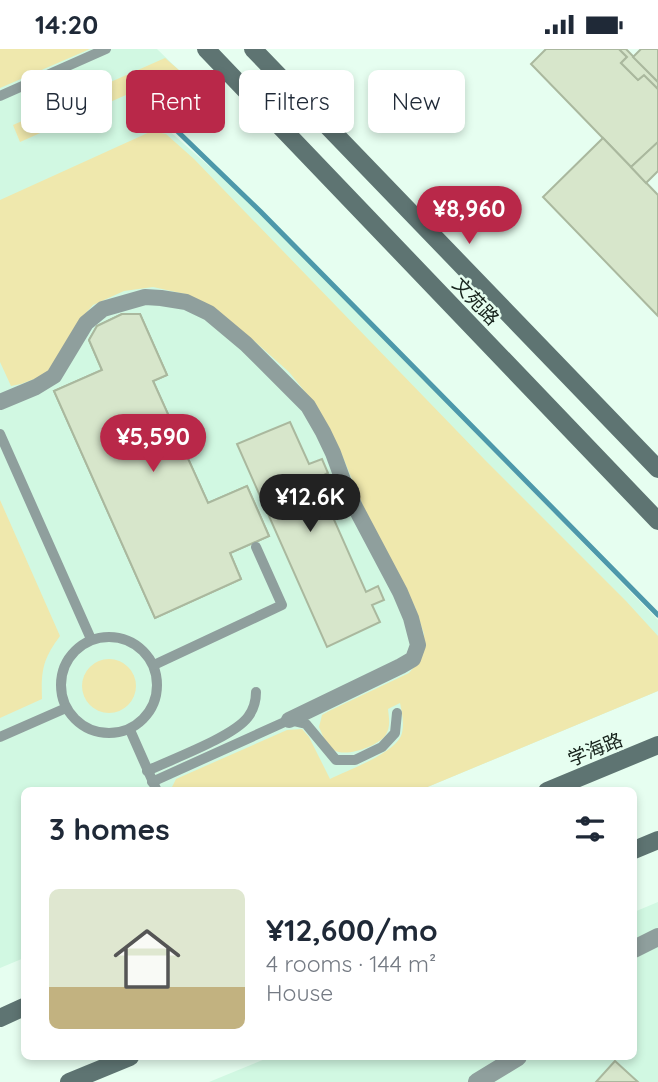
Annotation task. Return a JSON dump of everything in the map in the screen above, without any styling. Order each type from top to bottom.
[{"type":"main road","name":"文苑路","points":[[206,49],[658,521]]},
{"type":"main road","name":"文苑路","points":[[253,49],[658,469]]},
{"type":"main road","name":"学海路","points":[[558,787],[658,745]]},
{"type":"main road","points":[[637,849],[658,840]]},
{"type":"main road","points":[[0,1018],[21,1008]]},
{"type":"main road","points":[[69,1082],[123,1060]]},
{"type":"street","points":[[0,402],[36,387],[54,376],[86,323],[103,309],[153,297],[186,302],[209,313],[246,344],[308,406],[334,453],[344,483],[370,538],[400,592],[418,645],[413,659],[401,666],[289,720]]},
{"type":"street","points":[[637,948],[658,937]]},
{"type":"street","points":[[477,1082],[513,1060]]},
{"type":"lane","points":[[0,96],[106,49]]},
{"type":"lane","points":[[0,434],[91,639]]},
{"type":"lane","points":[[154,665],[282,605],[256,547]]},
{"type":"lane","points":[[115,636],[138,645],[154,665],[158,690],[149,714],[130,730],[104,734],[80,725],[66,708],[61,680],[70,656],[91,639],[115,636]]},
{"type":"lane","points":[[148,771],[234,730],[248,717],[256,704],[256,692]]},
{"type":"lane","points":[[0,737],[66,708]]},
{"type":"lane","points":[[130,730],[155,787],[289,720],[306,724],[336,759],[355,760],[382,747],[395,733],[397,713]]},
{"type":"shaded area","points":[[0,49],[157,49],[179,70],[126,70],[126,133],[172,133],[260,211],[658,620],[658,691],[428,787],[21,787],[21,959],[0,968]]},
{"type":"shaded area","points":[[0,49],[90,49],[42,70],[21,70],[21,79],[0,88]]},
{"type":"shaded area","points":[[165,58],[179,70],[138,70]]},
{"type":"shaded area","points":[[126,75],[126,95],[112,101],[112,81]]},
{"type":"shaded area","points":[[21,121],[21,133],[40,133],[20,142],[13,125]]},
{"type":"shaded area","points":[[148,133],[166,134],[194,159],[658,636],[658,691],[428,787],[172,787],[176,779],[287,730],[302,729],[309,737],[330,779],[389,749],[402,732],[400,703],[388,709],[389,726],[385,736],[369,747],[353,752],[334,750],[319,727],[322,715],[409,673],[420,660],[424,634],[415,607],[366,513],[342,455],[315,404],[289,372],[252,339],[185,294],[153,287],[124,291],[93,305],[77,323],[54,366],[42,376],[21,384],[11,386],[0,362],[0,200]]},
{"type":"shaded area","points":[[0,500],[60,636],[44,665],[42,699],[0,718]]},
{"type":"shaded area","points":[[109,659],[128,667],[136,686],[128,705],[109,713],[90,705],[82,686],[90,667]]},
{"type":"shaded area","points":[[658,902],[658,1082],[209,1082],[263,1060],[637,1060],[637,911]]},
{"type":"building","points":[[546,49],[619,49],[627,57],[621,63],[638,80],[644,75],[658,89],[658,142],[631,167],[531,64]]},
{"type":"building","points":[[619,49],[626,49],[658,82],[658,89],[644,75],[638,80],[621,63],[627,57]]},
{"type":"building","points":[[641,49],[658,49],[658,82],[633,57]]},
{"type":"building","points":[[603,138],[658,195],[658,316],[543,197]]},
{"type":"building","points":[[658,142],[658,171],[646,183],[631,167]]},
{"type":"building","points":[[122,314],[140,314],[167,375],[153,381],[208,503],[247,486],[269,536],[230,553],[241,579],[155,618],[54,391],[102,370],[89,340],[97,326]]},
{"type":"building","points":[[122,314],[140,314],[167,375],[153,381],[208,503],[247,486],[269,536],[230,553],[241,579],[155,618],[54,391],[102,370],[89,340],[97,326]]},
{"type":"building","points":[[290,422],[309,464],[322,459],[328,473],[316,479],[366,592],[378,586],[384,600],[372,605],[380,622],[327,647],[237,444]]},
{"type":"building","points":[[615,1061],[638,1082],[596,1082]]},
{"type":"waterway","points":[[179,133],[260,211],[658,615]]}]
